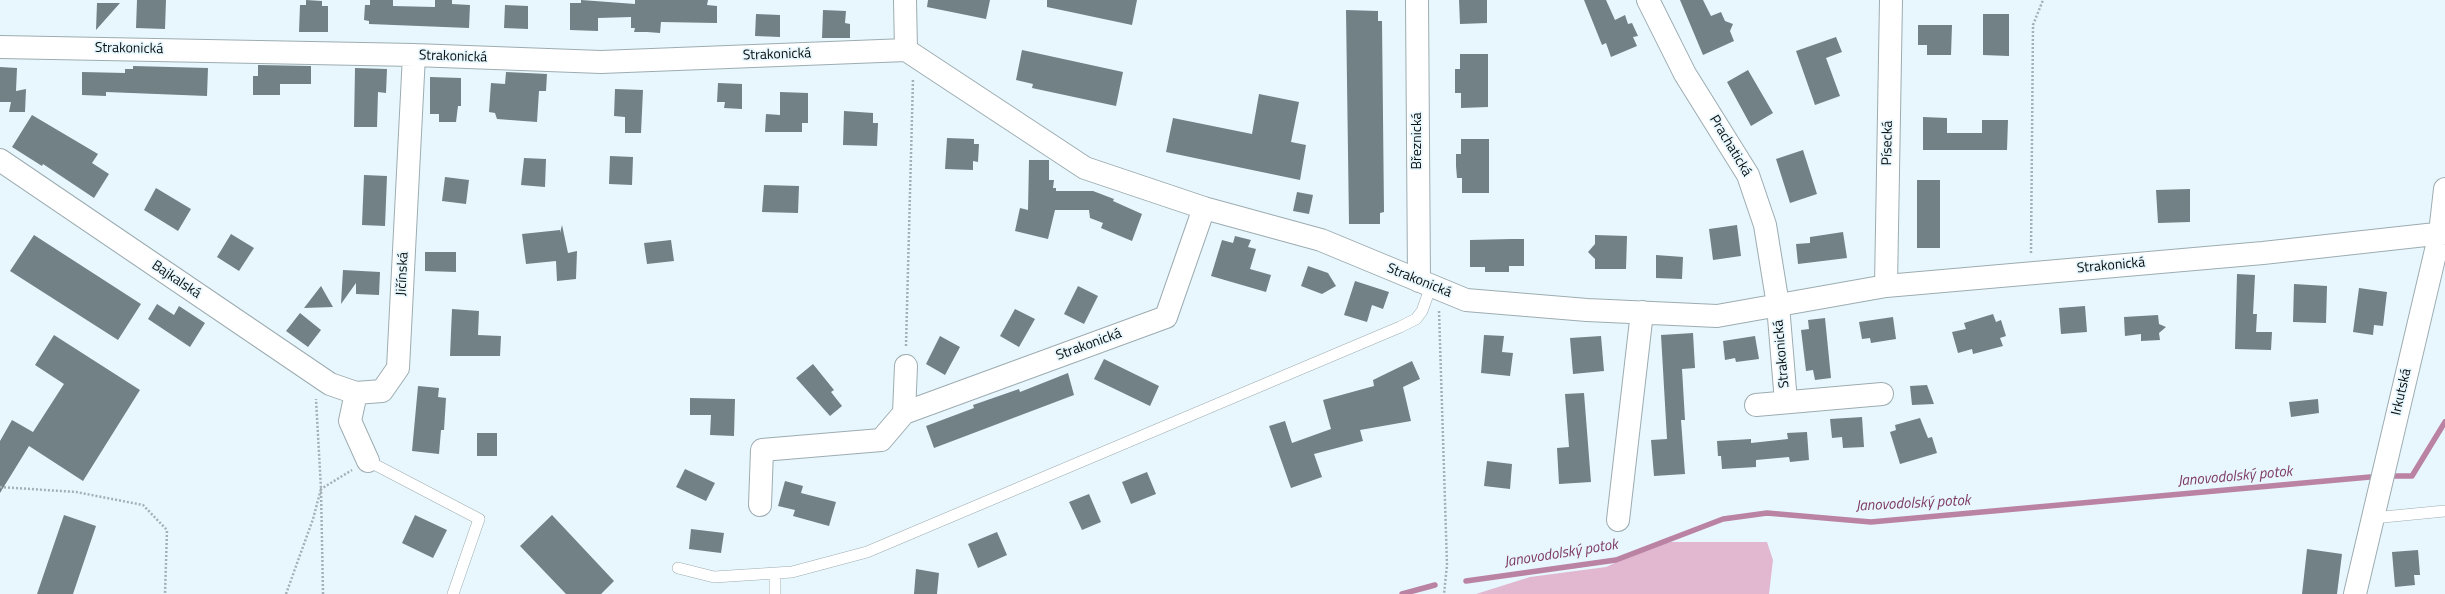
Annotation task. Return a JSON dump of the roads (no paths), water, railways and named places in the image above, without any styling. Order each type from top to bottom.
[{"type":"street","points":[[906,0],[906,50]]},
{"type":"street","name":"Březnická","points":[[1417,0],[1429,285]]},
{"type":"street","name":"Prachatická","points":[[1648,0],[1685,74],[1748,175],[1765,225],[1778,305]]},
{"type":"street","name":"Písecká","points":[[1886,286],[1891,0]]},
{"type":"street","name":"Strakonická","points":[[0,46],[414,55],[601,62],[906,50],[1085,168],[1204,208],[1321,240],[1466,300],[1717,316],[1886,286],[2262,253],[2442,233]]},
{"type":"street","name":"Jičínská","points":[[356,393],[382,391],[398,368],[414,55]]},
{"type":"street","name":"Bajkalská","points":[[0,160],[330,384],[356,393]]},
{"type":"street","name":"Irkutská","points":[[2355,594],[2442,233],[2445,189]]},
{"type":"street","name":"Strakonická","points":[[760,505],[762,450],[881,440],[904,413],[1166,317],[1204,208]]},
{"type":"street","name":"Strakonická","points":[[1778,305],[1786,402]]},
{"type":"street","points":[[1618,520],[1642,312]]},
{"type":"street","points":[[904,413],[906,366]]},
{"type":"street","points":[[356,393],[350,421],[368,461]]},
{"type":"street","name":"Strakonická","points":[[1756,406],[1882,394]]},
{"type":"lane","points":[[678,568],[714,578],[775,574],[792,572],[867,552],[1400,327],[1416,319],[1422,311],[1429,285]]},
{"type":"lane","points":[[368,461],[479,519],[454,594]]},
{"type":"lane","points":[[2373,518],[2445,511]]},
{"type":"lane","points":[[775,574],[775,594]]},
{"type":"waterway","name":"Janovodolský potok","points":[[2389,476],[2412,476],[2445,422]]},
{"type":"waterway","name":"Janovodolský potok","points":[[1466,581],[1616,560],[1723,519],[1767,513],[1871,522],[2370,477]]},
{"type":"waterway","name":"Janovodolský potok","points":[[1402,594],[1435,585]]}]
